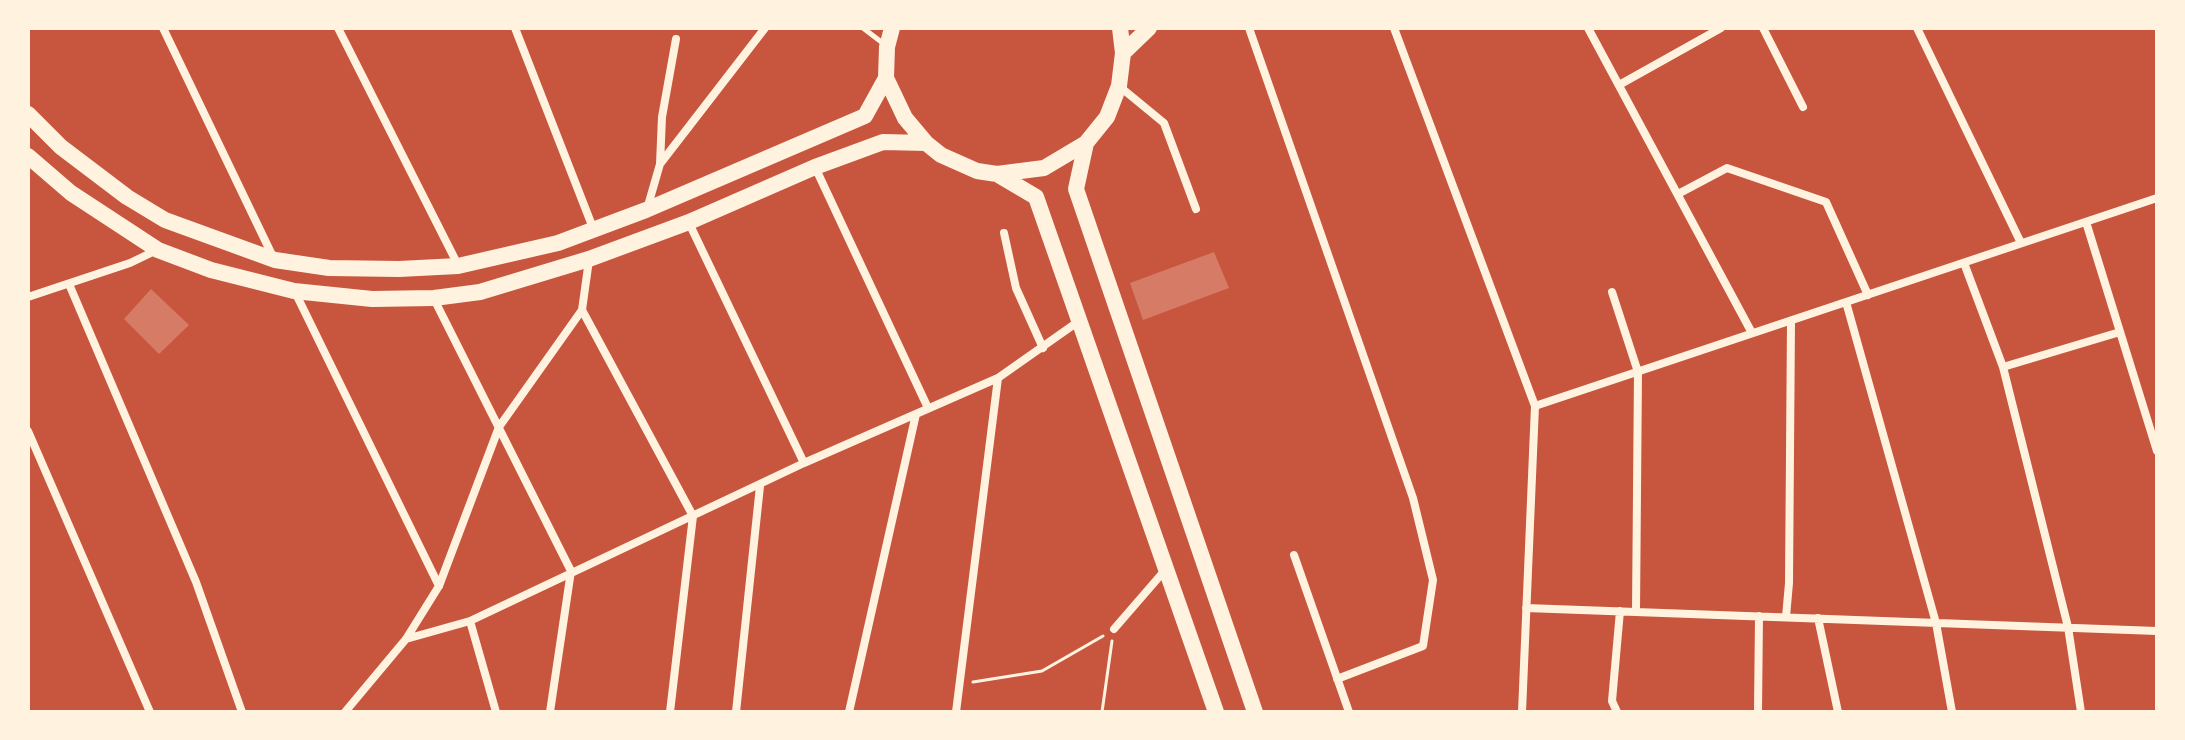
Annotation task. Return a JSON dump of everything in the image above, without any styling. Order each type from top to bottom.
[{"type":"main road","points":[[28,114],[61,147],[127,197],[165,220],[275,260],[329,268],[458,266],[558,243],[646,210],[865,116],[886,78],[887,47],[892,28]]},
{"type":"main road","points":[[997,174],[1044,168],[1086,143],[1107,117],[1119,86],[1123,53],[1120,28]]},
{"type":"main road","points":[[1123,53],[1149,28]]},
{"type":"main road","points":[[886,78],[905,118],[926,143],[959,164],[997,174],[1036,197],[1167,569],[1212,710]]},
{"type":"main road","points":[[28,156],[71,193],[158,250],[211,270],[294,291],[372,299],[434,298],[480,292],[589,259],[689,222],[815,167],[883,142],[926,143]]},
{"type":"main road","points":[[1086,143],[1076,189],[1255,712]]},
{"type":"street","points":[[163,28],[275,260]]},
{"type":"street","points":[[338,28],[458,266]]},
{"type":"street","points":[[515,28],[593,228]]},
{"type":"street","points":[[660,164],[765,28]]},
{"type":"street","points":[[1249,28],[1413,498],[1433,580],[1423,646],[1337,679]]},
{"type":"street","points":[[1394,28],[1535,406],[1522,712]]},
{"type":"street","points":[[1588,28],[1752,333]]},
{"type":"street","points":[[1619,85],[1721,28]]},
{"type":"street","points":[[1763,28],[1803,107]]},
{"type":"street","points":[[1917,28],[2021,243]]},
{"type":"street","points":[[646,210],[660,164],[662,117],[676,39]]},
{"type":"street","points":[[1119,86],[1164,123],[1196,209]]},
{"type":"street","points":[[815,167],[928,408]]},
{"type":"street","points":[[1678,194],[1727,168],[1826,202],[1868,295]]},
{"type":"street","points":[[1535,406],[2157,198]]},
{"type":"street","points":[[689,222],[804,463]]},
{"type":"street","points":[[2086,222],[2157,451]]},
{"type":"street","points":[[1004,233],[1016,288],[1043,348]]},
{"type":"street","points":[[28,297],[130,263],[158,250]]},
{"type":"street","points":[[345,712],[406,639],[439,586],[499,427],[582,310],[589,259]]},
{"type":"street","points":[[1964,263],[2003,367],[2068,627],[2081,712]]},
{"type":"street","points":[[69,284],[196,582],[242,712]]},
{"type":"street","points":[[294,291],[439,586]]},
{"type":"street","points":[[1612,292],[1638,372],[1636,612]]},
{"type":"street","points":[[434,298],[571,571],[550,712]]},
{"type":"street","points":[[1846,302],[1936,623],[1952,712]]},
{"type":"street","points":[[582,310],[693,516],[670,712]]},
{"type":"street","points":[[406,639],[470,621],[804,463],[998,378],[1080,320]]},
{"type":"street","points":[[1786,617],[1789,583],[1791,321]]},
{"type":"street","points":[[2003,367],[2120,332]]},
{"type":"street","points":[[956,712],[998,378]]},
{"type":"street","points":[[849,712],[916,414]]},
{"type":"street","points":[[28,431],[150,712]]},
{"type":"street","points":[[736,712],[760,486]]},
{"type":"street","points":[[1294,555],[1349,712]]},
{"type":"street","points":[[1114,629],[1167,569]]},
{"type":"street","points":[[1526,608],[2157,631]]},
{"type":"street","points":[[1617,712],[1612,701],[1620,611]]},
{"type":"street","points":[[1758,712],[1759,616]]},
{"type":"street","points":[[1818,618],[1838,712]]},
{"type":"street","points":[[470,621],[496,712]]},
{"type":"lane","points":[[863,28],[887,47]]},
{"type":"path","points":[[960,684],[1042,671],[1114,629]]},
{"type":"path","points":[[1102,712],[1114,629]]},
{"type":"building","points":[[1214,252],[1229,288],[1143,320],[1130,283]]},
{"type":"building","points":[[151,289],[189,325],[159,354],[124,319]]}]
